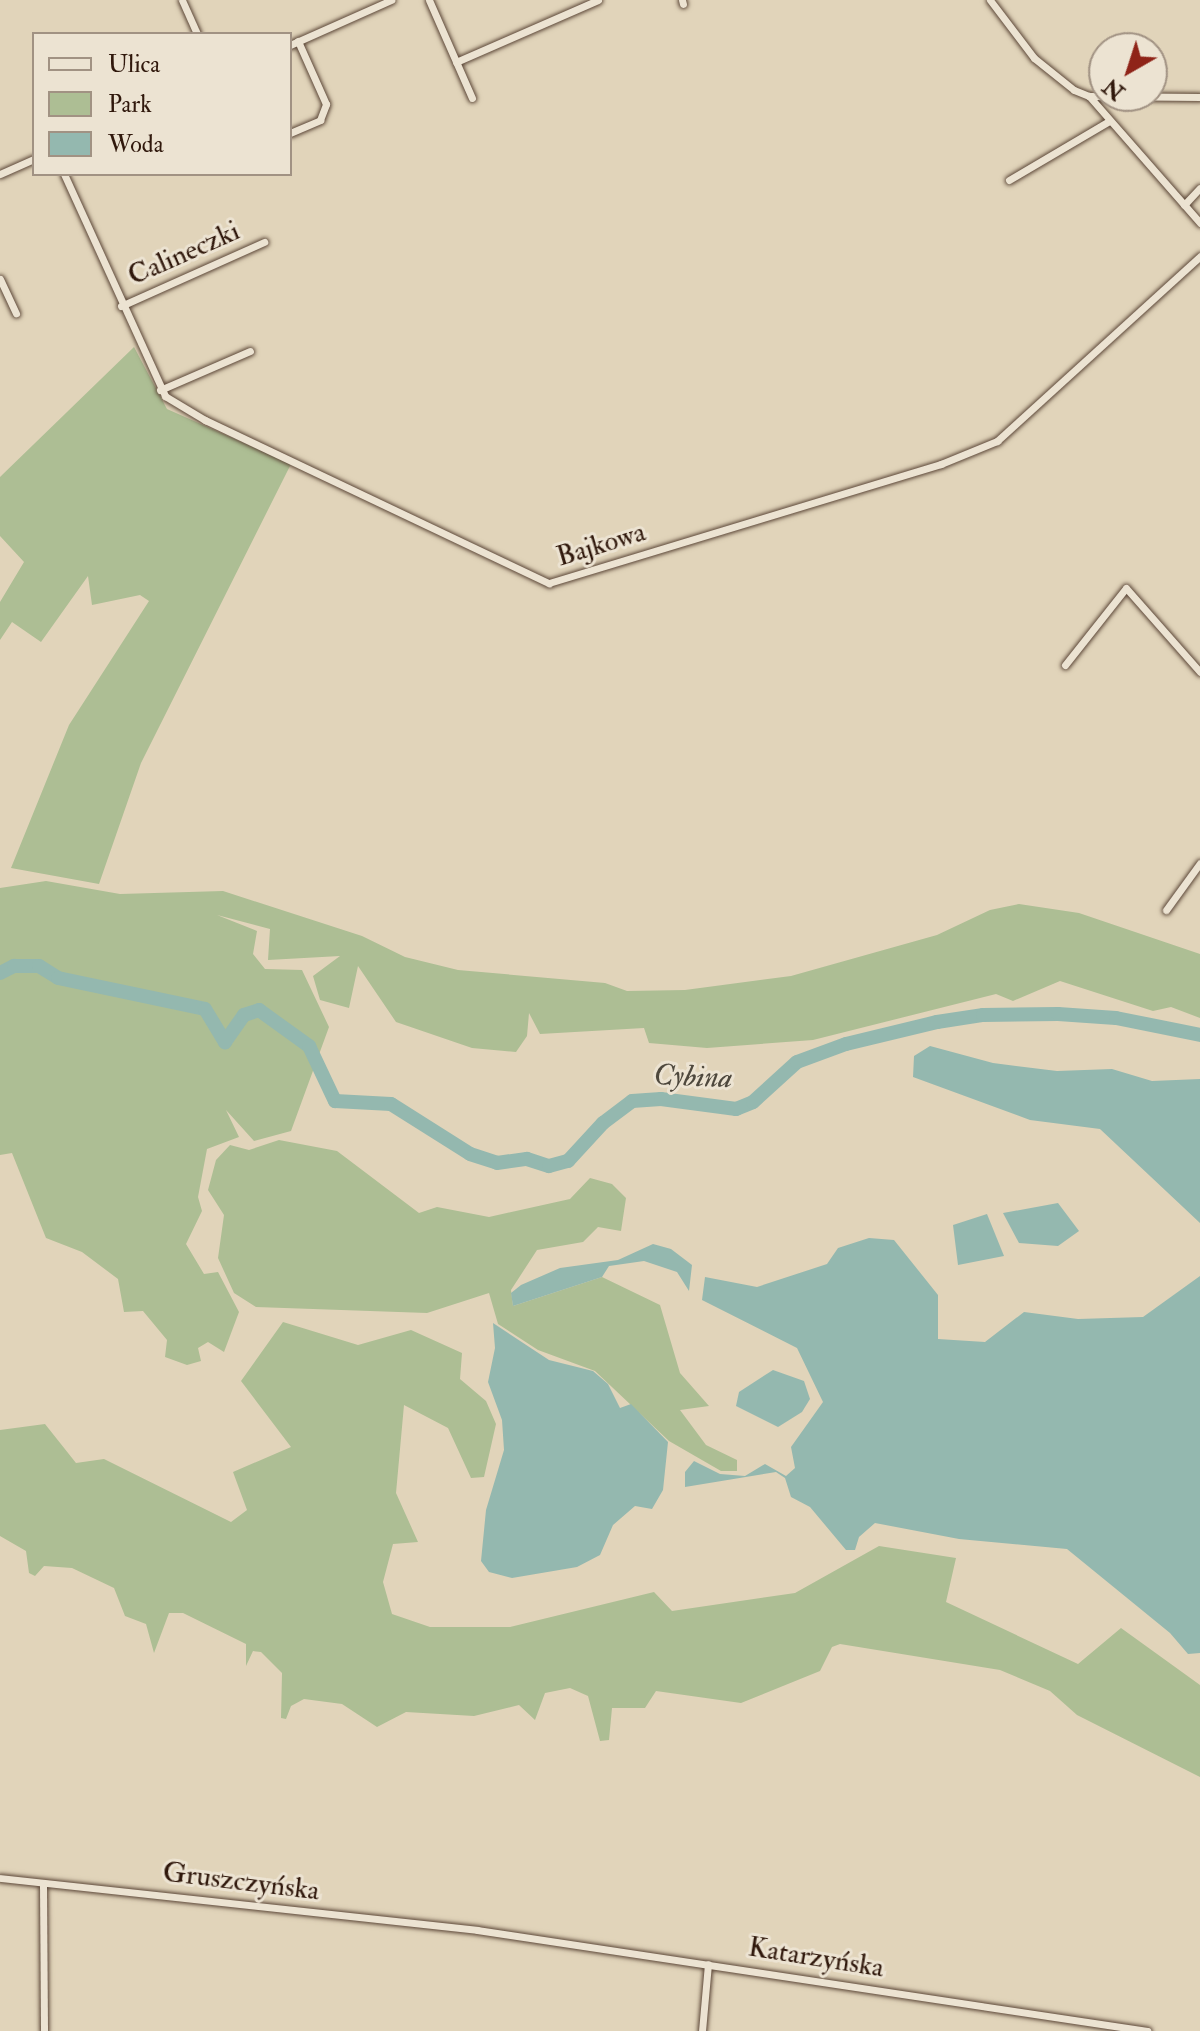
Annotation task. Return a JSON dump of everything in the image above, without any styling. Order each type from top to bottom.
[{"type":"street","points":[[182,0],[196,32]]},
{"type":"street","points":[[292,132],[320,120],[326,104],[294,43],[391,0]]},
{"type":"street","points":[[429,0],[472,98]]},
{"type":"street","points":[[456,62],[598,0]]},
{"type":"street","points":[[990,0],[1034,58],[1060,82],[1088,96]]},
{"type":"street","points":[[1168,97],[1200,97]]},
{"type":"street","points":[[1102,112],[1200,223]]},
{"type":"street","points":[[1009,180],[1109,121]]},
{"type":"street","points":[[0,174],[32,160]]},
{"type":"street","name":"Bajkowa","points":[[65,176],[160,390],[187,411],[533,579],[557,582],[949,462],[997,441],[1200,256]]},
{"type":"street","points":[[1184,205],[1200,188]]},
{"type":"street","name":"Calineczki","points":[[121,306],[264,242]]},
{"type":"street","points":[[0,279],[16,314]]},
{"type":"street","points":[[160,390],[250,351]]},
{"type":"street","points":[[1065,665],[1126,588],[1200,672]]},
{"type":"street","points":[[1166,910],[1200,863]]},
{"type":"street","name":"Gruszczyńska","points":[[0,1878],[477,1930]]},
{"type":"street","points":[[43,1884],[44,2031]]},
{"type":"street","name":"Katarzyńska","points":[[477,1930],[1147,2031]]},
{"type":"street","points":[[702,2031],[708,1964]]},
{"type":"green space","points":[[134,347],[167,409],[291,464],[141,763],[99,884],[11,868],[69,725],[149,601],[140,595],[92,605],[88,576],[41,642],[12,622],[0,640],[0,602],[24,562],[0,536],[0,477]]},
{"type":"green space","points":[[46,881],[120,894],[223,891],[362,936],[405,957],[458,970],[605,983],[627,991],[685,990],[791,976],[937,935],[990,910],[1019,904],[1079,913],[1200,954],[1200,1018],[1171,1007],[1153,1011],[1060,981],[1013,1001],[996,994],[813,1040],[707,1048],[649,1043],[644,1028],[540,1034],[529,1013],[527,1036],[516,1052],[472,1048],[396,1022],[358,966],[349,1008],[320,1000],[313,976],[340,956],[268,960],[270,929],[217,915],[257,931],[253,954],[265,969],[302,970],[329,1027],[291,1131],[254,1141],[226,1110],[239,1137],[207,1149],[198,1197],[202,1211],[186,1244],[204,1274],[218,1272],[239,1312],[224,1352],[208,1342],[198,1348],[201,1361],[187,1365],[165,1357],[167,1340],[143,1311],[124,1312],[118,1279],[82,1252],[46,1238],[12,1153],[0,1155],[0,888]]},
{"type":"green space","points":[[279,1140],[337,1151],[419,1213],[437,1207],[489,1217],[570,1199],[590,1178],[612,1184],[626,1198],[621,1231],[598,1227],[583,1242],[537,1250],[511,1290],[513,1306],[602,1277],[660,1305],[680,1373],[709,1406],[680,1410],[706,1445],[737,1460],[737,1471],[721,1471],[669,1441],[595,1371],[538,1350],[498,1324],[489,1293],[427,1313],[256,1307],[234,1293],[218,1258],[224,1215],[208,1190],[216,1160],[230,1145],[249,1150]]},
{"type":"green space","points":[[283,1322],[358,1345],[411,1330],[462,1353],[460,1379],[486,1401],[496,1424],[484,1477],[471,1478],[448,1428],[404,1405],[396,1493],[418,1542],[393,1544],[383,1582],[392,1614],[430,1627],[510,1627],[654,1592],[672,1611],[795,1593],[879,1546],[956,1558],[946,1602],[1078,1664],[1121,1628],[1200,1685],[1200,1777],[1077,1715],[1050,1691],[1000,1670],[840,1644],[832,1647],[820,1671],[741,1703],[656,1691],[645,1708],[612,1708],[609,1740],[600,1741],[588,1696],[570,1688],[545,1693],[535,1720],[519,1705],[474,1716],[406,1712],[377,1727],[342,1704],[304,1699],[291,1706],[286,1719],[281,1718],[282,1673],[261,1652],[253,1651],[246,1666],[246,1644],[183,1613],[169,1613],[154,1653],[146,1624],[125,1616],[114,1588],[72,1568],[44,1566],[35,1576],[29,1573],[26,1551],[0,1536],[0,1430],[45,1424],[76,1463],[104,1459],[231,1522],[247,1510],[233,1472],[291,1447],[241,1381]]},
{"type":"water","points":[[930,1046],[993,1063],[1057,1071],[1112,1069],[1152,1081],[1200,1079],[1200,1223],[1100,1129],[1030,1120],[913,1077],[914,1056]]},
{"type":"water","points":[[1058,1203],[1079,1231],[1058,1246],[1019,1243],[1003,1213]]},
{"type":"water","points":[[987,1214],[1004,1256],[958,1265],[953,1225]]},
{"type":"water","points":[[869,1238],[894,1240],[938,1295],[938,1339],[985,1342],[1024,1312],[1078,1319],[1143,1317],[1200,1276],[1200,1653],[1188,1654],[1170,1633],[1067,1549],[959,1539],[875,1523],[859,1537],[855,1550],[846,1550],[810,1507],[791,1497],[785,1478],[776,1472],[685,1487],[685,1472],[694,1461],[720,1474],[745,1476],[765,1464],[786,1476],[795,1468],[791,1447],[823,1402],[797,1348],[702,1300],[705,1277],[757,1287],[827,1264],[838,1248]]},
{"type":"water","points":[[653,1244],[671,1249],[692,1265],[689,1291],[677,1272],[644,1261],[609,1266],[602,1277],[513,1306],[511,1293],[521,1285],[560,1268],[618,1260]]},
{"type":"water","points":[[493,1323],[549,1360],[593,1371],[608,1384],[620,1408],[631,1404],[668,1442],[663,1490],[652,1509],[635,1506],[613,1525],[600,1555],[577,1567],[512,1578],[489,1572],[481,1561],[486,1510],[504,1450],[502,1420],[488,1382],[495,1348]]},
{"type":"water","points":[[773,1370],[804,1381],[810,1399],[802,1412],[778,1427],[736,1406],[739,1392]]},
{"type":"waterway","name":"Cybina","points":[[0,973],[14,966],[39,966],[58,978],[205,1009],[225,1042],[244,1015],[259,1010],[309,1046],[335,1101],[391,1104],[470,1154],[497,1163],[527,1159],[549,1166],[568,1161],[603,1123],[632,1101],[661,1099],[736,1109],[753,1102],[797,1062],[846,1044],[937,1022],[983,1015],[1058,1014],[1116,1018],[1200,1035]]}]
